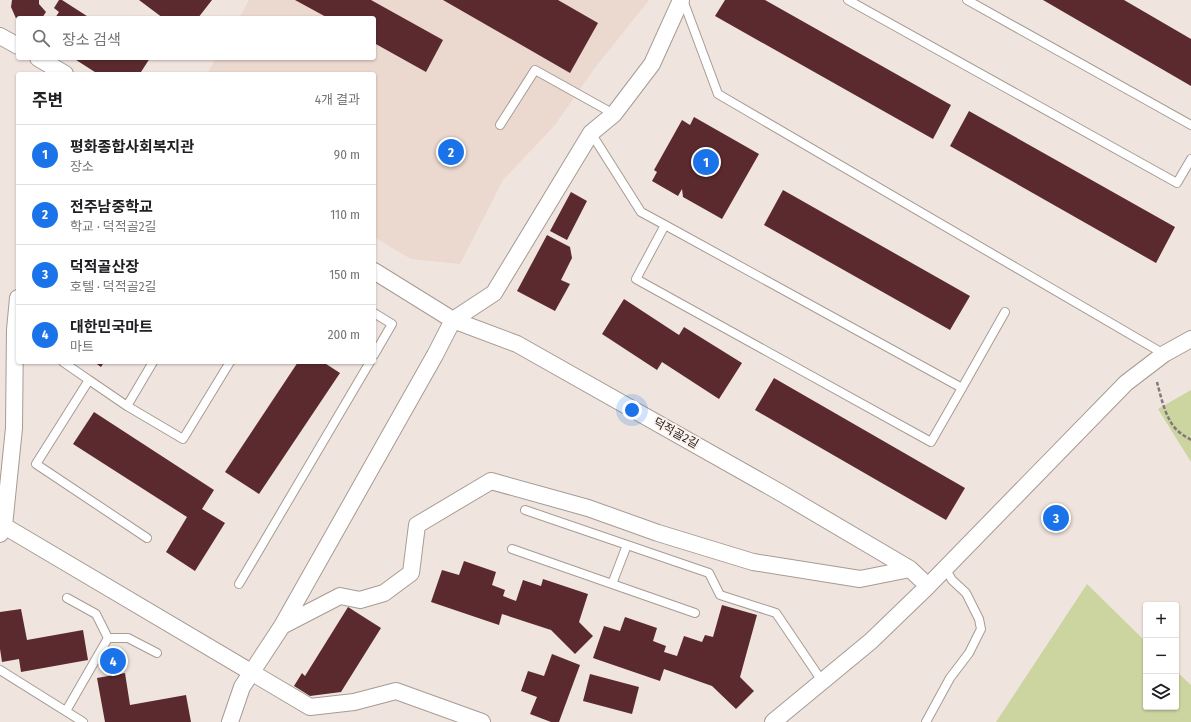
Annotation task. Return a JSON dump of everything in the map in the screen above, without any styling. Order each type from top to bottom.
[{"type":"street","points":[[230,722],[242,687],[282,626],[432,362],[453,320],[494,293],[591,133],[614,114],[652,64],[682,0]]},
{"type":"street","points":[[0,36],[16,45]]},
{"type":"street","points":[[37,72],[38,60]]},
{"type":"street","points":[[41,60],[62,72]]},
{"type":"street","name":"덕적골2길","points":[[376,272],[453,320],[517,344],[781,493],[910,569],[928,586]]},
{"type":"street","points":[[773,722],[871,641],[928,586],[1126,383],[1160,357],[1191,339]]},
{"type":"street","points":[[16,363],[14,428],[2,530],[310,707],[354,702],[396,691],[482,722]]},
{"type":"street","points":[[282,626],[340,596],[360,600],[384,593],[411,573],[417,525],[491,481],[588,508],[658,533],[754,562],[860,579],[910,569]]},
{"type":"lane","points":[[682,0],[718,94],[1160,357]]},
{"type":"lane","points":[[848,0],[1177,183],[1191,159]]},
{"type":"lane","points":[[967,0],[1191,126]]},
{"type":"lane","points":[[500,125],[534,70],[614,114]]},
{"type":"lane","points":[[591,133],[641,212],[962,388]]},
{"type":"lane","points":[[664,225],[636,279],[931,442],[1005,312]]},
{"type":"lane","points":[[376,314],[392,324],[376,352]]},
{"type":"lane","points":[[66,364],[127,406],[182,440],[229,364]]},
{"type":"lane","points":[[127,406],[153,364]]},
{"type":"lane","points":[[239,584],[369,364]]},
{"type":"lane","points":[[89,380],[36,464],[147,538]]},
{"type":"lane","points":[[525,510],[709,573],[720,595],[776,613],[822,681]]},
{"type":"lane","points":[[612,584],[627,545]]},
{"type":"lane","points":[[512,549],[694,613]]},
{"type":"lane","points":[[926,722],[950,678],[969,653],[981,629],[979,619],[966,593],[952,580],[945,568]]},
{"type":"lane","points":[[67,598],[96,614],[108,638]]},
{"type":"lane","points":[[108,638],[128,638],[157,653]]},
{"type":"lane","points":[[66,711],[108,638]]},
{"type":"lane","points":[[0,670],[82,722]]},
{"type":"path","points":[[1160,357],[1155,373],[1169,419],[1178,431],[1191,440]]},
{"type":"shaded area","points":[[249,0],[649,0],[594,69],[555,125],[503,180],[460,264],[411,259],[376,238],[376,72],[208,72],[215,60],[376,60],[376,16],[240,16]]},
{"type":"green space","points":[[1191,390],[1191,462],[1158,409]]},
{"type":"green space","points":[[1087,584],[1143,639],[1143,710],[1179,710],[1179,674],[1191,685],[1191,722],[996,722]]},
{"type":"building","points":[[12,0],[39,0],[39,4],[46,12],[43,16],[16,16],[16,18],[11,7]]},
{"type":"building","points":[[59,0],[62,0],[87,16],[56,16],[59,12],[54,8]]},
{"type":"building","points":[[139,0],[212,0],[200,16],[160,16]]},
{"type":"building","points":[[295,0],[371,0],[443,40],[426,72],[376,44],[376,16],[324,16]]},
{"type":"building","points":[[443,0],[558,0],[598,23],[570,73]]},
{"type":"building","points":[[725,0],[765,0],[951,105],[933,139],[715,16]]},
{"type":"building","points":[[1043,0],[1124,0],[1191,39],[1191,86]]},
{"type":"building","points":[[76,60],[149,60],[141,72],[95,72]]},
{"type":"building","points":[[969,111],[1175,227],[1156,263],[950,146]]},
{"type":"building","points":[[694,117],[759,154],[722,219],[683,197],[682,189],[678,196],[652,181],[657,172],[654,170],[682,120],[690,125]]},
{"type":"building","points":[[783,190],[970,296],[950,330],[764,225]]},
{"type":"building","points":[[571,192],[587,201],[567,240],[550,231]]},
{"type":"building","points":[[547,235],[570,247],[572,258],[561,280],[570,284],[555,311],[517,291]]},
{"type":"building","points":[[624,299],[679,335],[684,327],[742,363],[719,399],[662,362],[657,370],[602,334]]},
{"type":"building","points":[[297,364],[326,364],[340,373],[259,494],[225,472]]},
{"type":"building","points":[[774,378],[965,488],[946,520],[755,410]]},
{"type":"building","points":[[94,412],[214,490],[202,509],[225,523],[195,571],[166,552],[187,517],[73,444]]},
{"type":"building","points":[[464,561],[496,572],[492,585],[505,590],[503,596],[516,601],[523,580],[541,586],[543,579],[588,594],[579,622],[593,636],[575,654],[551,630],[502,614],[499,625],[431,602],[442,570],[459,575]]},
{"type":"building","points":[[722,605],[757,615],[740,677],[754,691],[736,709],[712,686],[664,669],[660,681],[593,658],[604,626],[620,631],[625,617],[657,628],[653,641],[666,646],[664,652],[677,656],[684,636],[702,642],[705,635],[713,637]]},
{"type":"building","points":[[348,607],[381,628],[341,692],[310,696],[294,686],[302,673],[305,676]]},
{"type":"building","points":[[21,609],[27,640],[83,630],[88,660],[21,672],[19,659],[2,662],[0,649],[0,612]]},
{"type":"building","points":[[552,654],[580,665],[559,722],[551,722],[530,714],[537,697],[521,691],[528,671],[544,676]]},
{"type":"building","points":[[125,673],[130,705],[186,695],[191,722],[105,722],[97,678]]},
{"type":"building","points":[[590,674],[639,687],[632,714],[583,701]]},
{"type":"place","name":"전주남중학교","points":[[451,152]]},
{"type":"place","name":"평화종합사회복지관","points":[[706,162]]},
{"type":"place","name":"덕적골산장","points":[[1056,518]]},
{"type":"place","name":"대한민국마트","points":[[113,661]]}]
